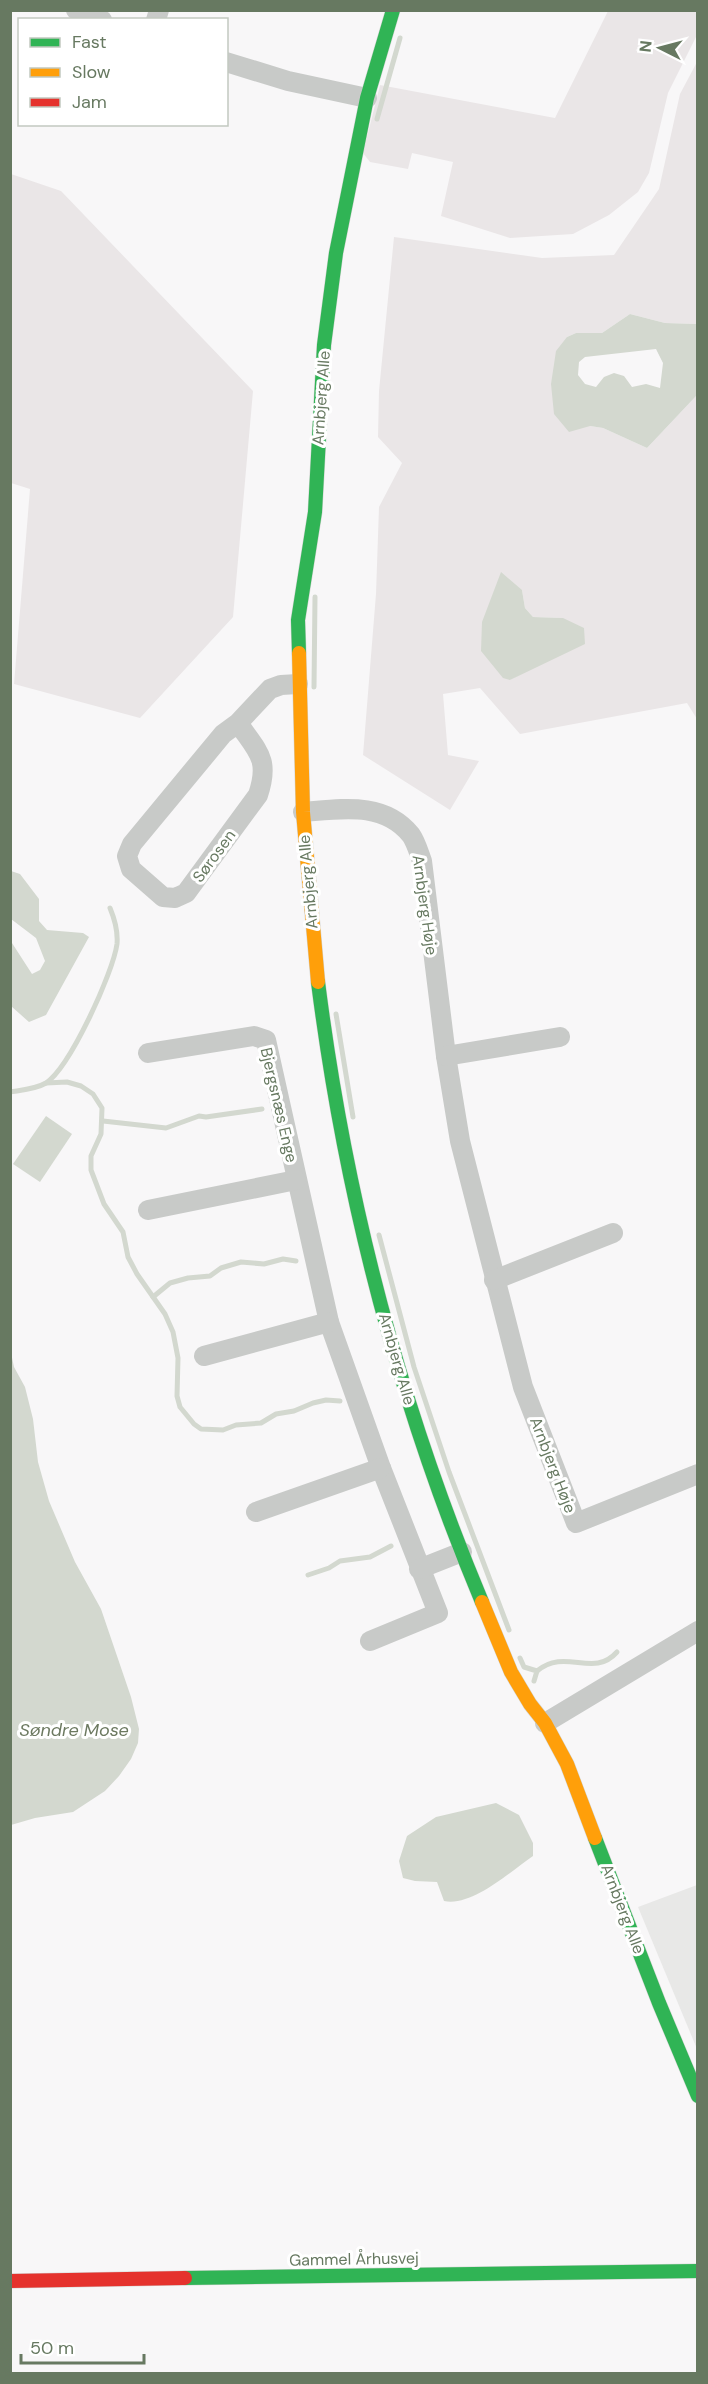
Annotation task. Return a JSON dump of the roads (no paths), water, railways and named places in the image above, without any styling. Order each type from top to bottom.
[{"type":"street","points":[[76,10],[97,18]]},
{"type":"street","name":"Arnbjerg Alle","points":[[393,10],[367,98],[336,253],[324,345],[315,512],[298,620],[303,812],[314,949],[327,1051],[348,1168],[381,1303],[418,1433],[462,1552],[511,1672],[545,1724],[567,1764],[659,2003],[698,2096]]},
{"type":"street","points":[[228,63],[288,81],[367,98]]},
{"type":"street","name":"Sørosen","points":[[238,723],[263,760],[264,777],[258,795],[186,893],[175,898],[164,897],[131,869],[127,856],[132,844],[223,734],[238,723],[270,689],[281,685],[298,684]]},
{"type":"street","name":"Arnbjerg Høje","points":[[303,812],[367,809],[383,813],[399,823],[413,837],[422,861],[446,1056],[460,1141],[523,1387],[576,1523],[698,1474]]},
{"type":"street","name":"Bjergsnæs Enge","points":[[148,1053],[254,1036],[266,1040],[329,1322],[381,1468],[438,1613],[370,1641]]},
{"type":"street","points":[[446,1056],[560,1037]]},
{"type":"street","name":"Bjergsnæs Enge","points":[[148,1210],[296,1180]]},
{"type":"street","points":[[494,1280],[613,1233]]},
{"type":"street","points":[[204,1356],[329,1322]]},
{"type":"street","points":[[256,1512],[381,1468]]},
{"type":"street","points":[[419,1569],[462,1552]]},
{"type":"street","points":[[545,1724],[698,1631]]},
{"type":"street","name":"Gammel Århusvej","points":[[10,2281],[698,2271]]},
{"type":"water","points":[[630,314],[665,323],[697,324],[697,395],[647,448],[603,428],[590,426],[569,432],[554,414],[551,384],[556,351],[567,337],[576,333],[602,333]],"holes":[[[656,349],[663,363],[660,388],[646,384],[632,387],[624,376],[614,373],[604,377],[596,387],[585,384],[578,375],[579,362],[585,357]]]},
{"type":"water","points":[[501,572],[522,590],[525,608],[533,617],[563,618],[584,628],[585,644],[510,680],[503,678],[481,651],[482,622]]},
{"type":"water","points":[[11,871],[20,874],[39,899],[39,921],[47,930],[83,933],[89,937],[46,1015],[29,1022],[11,1006],[11,943],[32,974],[40,970],[45,961],[36,938],[11,919]]},
{"type":"water","points":[[46,1116],[72,1134],[40,1182],[13,1164]]},
{"type":"water","name":"Søndre Mose","points":[[11,1353],[14,1367],[25,1387],[33,1419],[38,1462],[49,1501],[75,1562],[101,1609],[131,1697],[139,1729],[138,1743],[131,1759],[105,1791],[73,1812],[35,1818],[11,1825]]},
{"type":"water","points":[[496,1803],[519,1815],[533,1843],[533,1856],[478,1894],[455,1901],[444,1901],[437,1882],[403,1878],[399,1861],[407,1836],[436,1817]]},
{"type":"waterway","points":[[377,119],[400,38]]},
{"type":"waterway","points":[[314,687],[315,597]]},
{"type":"waterway","points":[[10,1092],[46,1083],[56,1074],[78,1040],[99,997],[114,958],[117,935],[110,908]]},
{"type":"waterway","points":[[336,1014],[353,1117]]},
{"type":"waterway","points":[[46,1083],[67,1082],[81,1086],[93,1094],[102,1108],[101,1134],[91,1156],[91,1170],[104,1204],[123,1232],[128,1257],[165,1314],[173,1332],[178,1358],[177,1396],[180,1407],[194,1424],[201,1429],[223,1430],[236,1425],[261,1423],[276,1414],[294,1411],[313,1403],[326,1400],[340,1401]]},
{"type":"waterway","points":[[103,1121],[166,1128],[199,1116],[262,1109]]},
{"type":"waterway","points":[[379,1235],[414,1367],[449,1472],[509,1630]]},
{"type":"waterway","points":[[153,1297],[170,1283],[188,1278],[210,1276],[221,1268],[241,1262],[264,1264],[283,1259],[296,1261]]},
{"type":"waterway","points":[[308,1575],[329,1568],[340,1561],[370,1557],[391,1546]]},
{"type":"waterway","points":[[537,1671],[548,1664],[558,1662],[598,1663],[608,1660],[617,1652]]},
{"type":"waterway","points":[[520,1658],[524,1667],[537,1671],[534,1681]]}]
